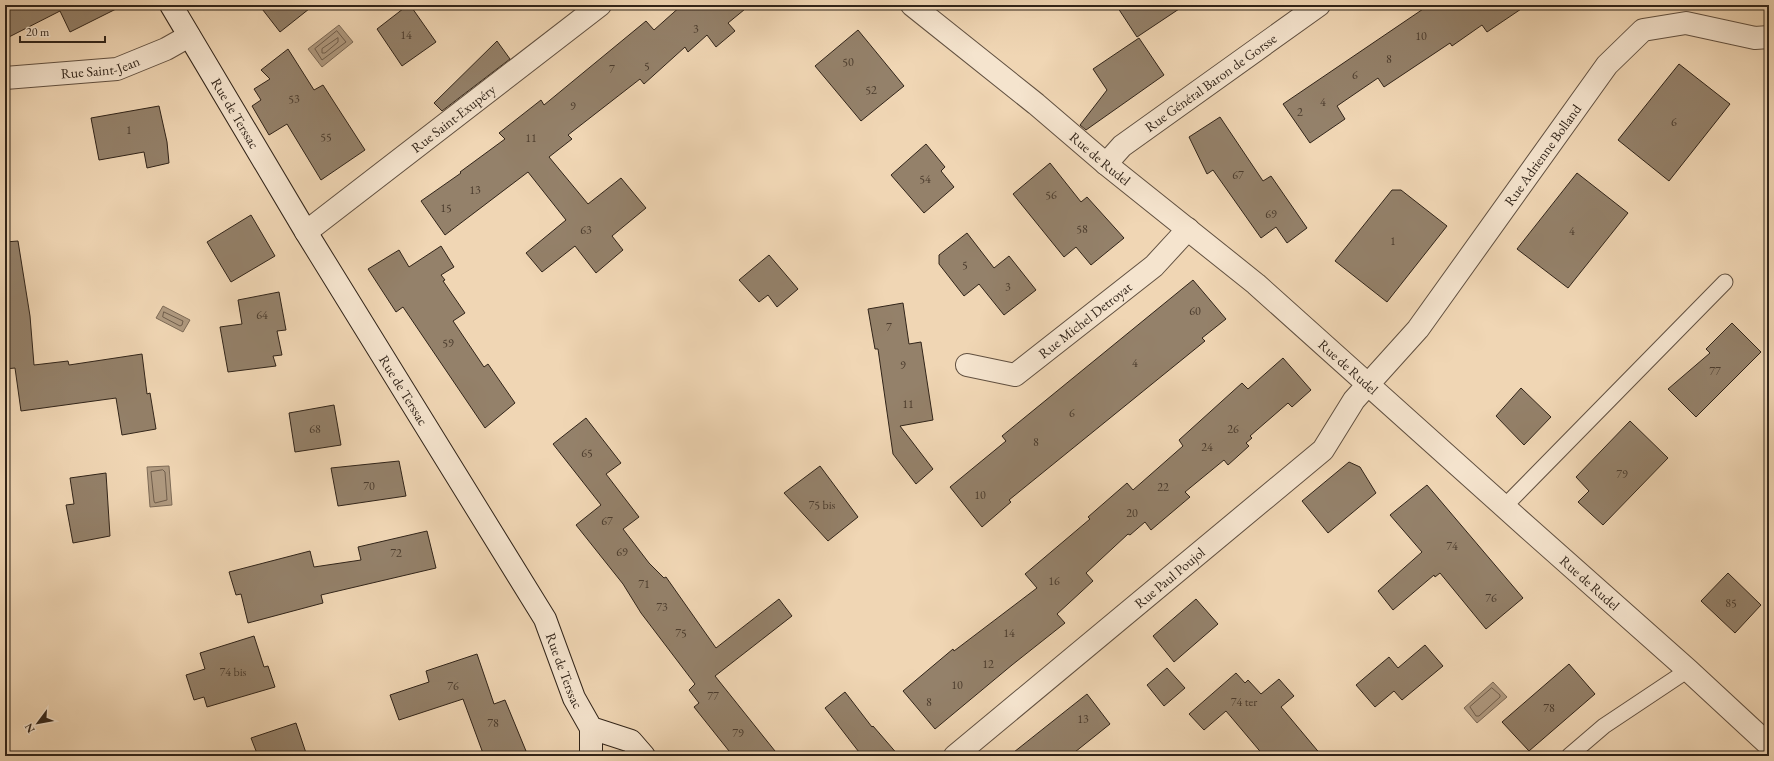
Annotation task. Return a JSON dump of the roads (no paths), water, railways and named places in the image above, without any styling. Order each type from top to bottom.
[{"type":"street","name":"Rue de Terssac","points":[[171,5],[306,232],[545,619],[574,698],[591,728]]},
{"type":"street","name":"Rue Saint-Exupéry","points":[[306,232],[600,5]]},
{"type":"street","name":"Rue de Rudel","points":[[912,5],[1036,104],[1106,164],[1256,284],[1688,670],[1769,745]]},
{"type":"street","name":"Rue Général Baron de Gorsse","points":[[1106,164],[1122,146],[1319,5]]},
{"type":"street","name":"Rue Adrienne Bolland","points":[[1367,384],[1418,329],[1607,66],[1643,30],[1686,23],[1755,38],[1769,37]]},
{"type":"street","name":"Rue Saint-Jean","points":[[5,78],[117,69],[166,49],[189,36]]},
{"type":"street","name":"Rue Michel Detroyat","points":[[967,365],[1015,375],[1154,266],[1188,229]]},
{"type":"street","name":"Rue Paul Poujol","points":[[955,756],[1323,450],[1354,400],[1367,384]]},
{"type":"street","points":[[590,756],[591,728],[630,741],[644,756]]},
{"type":"lane","points":[[1504,507],[1726,282]]},
{"type":"lane","points":[[1569,756],[1604,726],[1688,670]]},
{"type":"water","points":[[339,25],[353,42],[322,67],[308,49]]},
{"type":"water","points":[[163,306],[190,320],[183,332],[156,318]]},
{"type":"water","points":[[169,466],[172,505],[150,507],[147,467]]},
{"type":"water","points":[[1493,682],[1507,697],[1477,723],[1464,708]]}]
